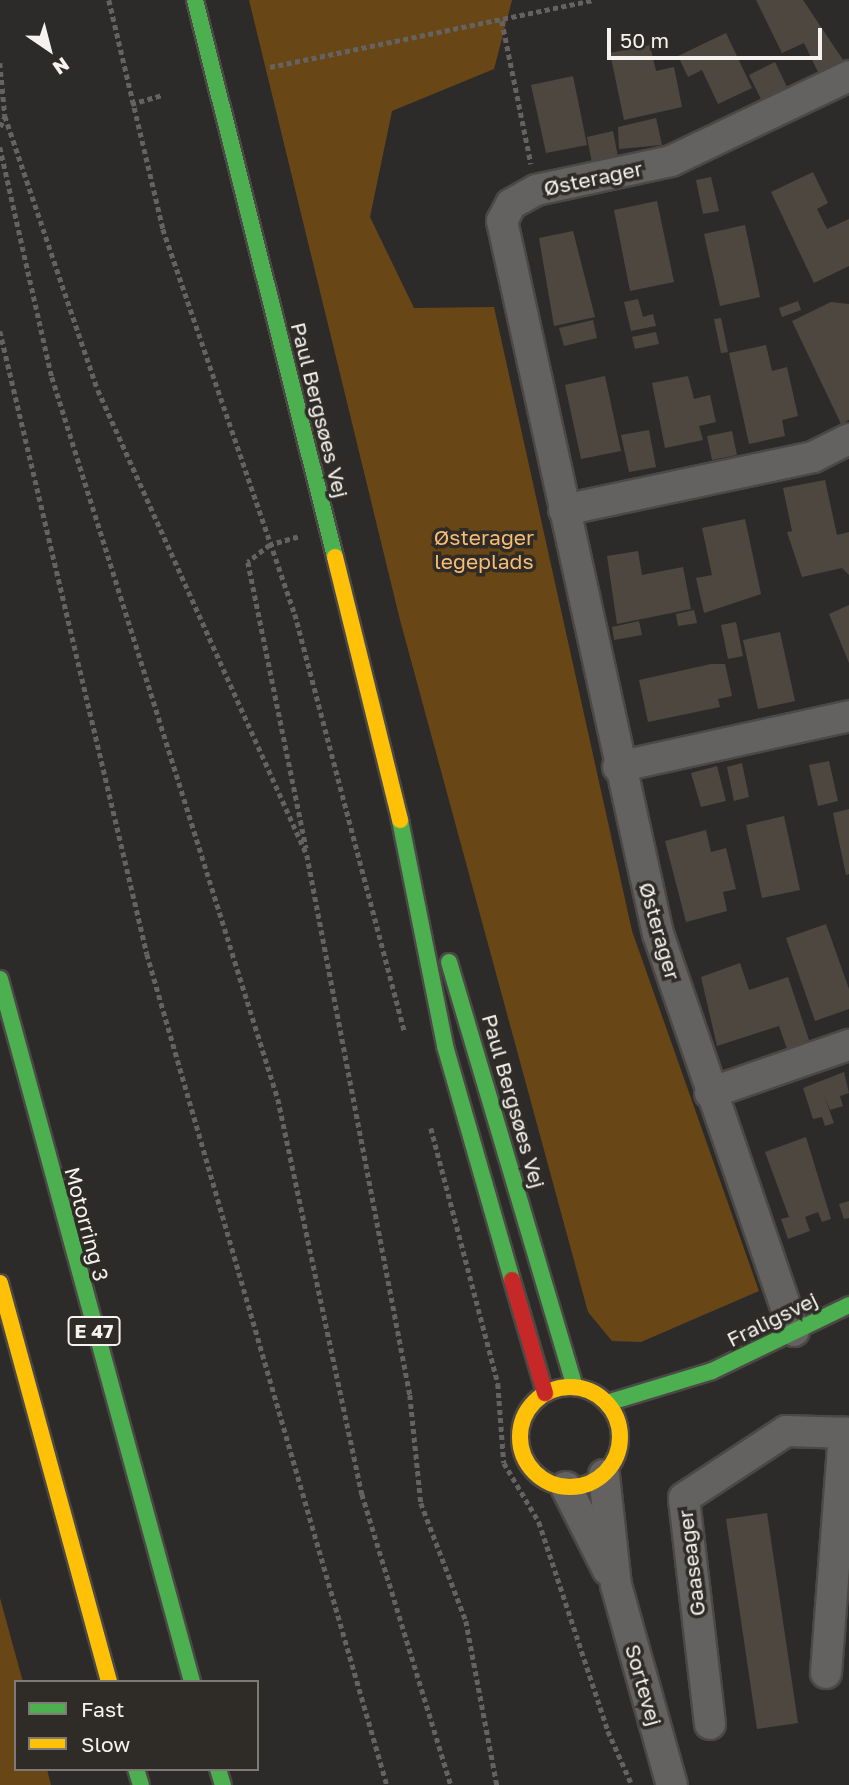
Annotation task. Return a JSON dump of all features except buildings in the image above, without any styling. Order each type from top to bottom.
[{"type":"main road","name":"Paul Bergsøes Vej","points":[[195,0],[403,831],[445,1046],[545,1394]]},
{"type":"main road","name":"Paul Bergsøes Vej","points":[[403,831],[474,1034],[575,1387]]},
{"type":"main road","name":"Motorring 3","points":[[0,979],[191,1680]]},
{"type":"main road","points":[[0,1283],[108,1680]]},
{"type":"main road","name":"Fraligsvej","points":[[607,1403],[712,1371],[849,1305]]},
{"type":"main road","name":"Fraligsvej","points":[[661,1408],[712,1371]]},
{"type":"main road","points":[[620,1438],[607,1403],[575,1387],[545,1394],[524,1417],[521,1448],[537,1475],[566,1487],[604,1475],[620,1438],[641,1423]]},
{"type":"street","name":"Østerager","points":[[794,1331],[710,1093],[658,934],[618,767],[502,222],[511,204],[536,190],[671,161],[849,76]]},
{"type":"street","points":[[564,510],[813,457],[849,439]]},
{"type":"street","points":[[618,767],[849,716]]},
{"type":"street","points":[[710,1093],[849,1045]]},
{"type":"street","name":"Gaaseager","points":[[710,1724],[684,1498],[786,1431],[847,1433],[826,1673]]},
{"type":"street","name":"Sortevej","points":[[604,1475],[616,1586],[672,1785]]},
{"type":"street","name":"Sortevej","points":[[566,1487],[616,1586]]},
{"type":"path","points":[[109,0],[131,104],[163,229],[295,614],[409,1046]]},
{"type":"path","points":[[270,67],[594,0]]},
{"type":"path","points":[[502,21],[536,190]]},
{"type":"path","points":[[0,62],[5,116],[98,390],[307,855]]},
{"type":"path","points":[[131,104],[163,95]]},
{"type":"path","points":[[0,128],[5,116]]},
{"type":"path","points":[[0,147],[52,377],[278,1100],[362,1493],[452,1785]]},
{"type":"path","points":[[0,331],[147,954],[387,1785]]},
{"type":"path","points":[[327,528],[270,545],[248,562],[410,1395],[421,1503],[466,1621],[497,1785]]},
{"type":"path","points":[[427,1114],[498,1384],[504,1463],[539,1522],[608,1731],[632,1785]]},
{"type":"green space","name":"Østerager legeplads","points":[[249,0],[512,0],[494,69],[392,111],[370,217],[414,308],[494,307],[632,931],[759,1291],[641,1342],[612,1341],[588,1312],[400,620]]},
{"type":"green space","points":[[0,1598],[22,1680],[14,1680],[14,1771],[48,1771],[51,1785],[0,1785]]},
{"type":"traffic: fast","points":[[195,0],[335,557]]},
{"type":"traffic: fast","points":[[400,820],[445,1046],[512,1280]]},
{"type":"traffic: fast","points":[[449,962],[575,1387]]},
{"type":"traffic: fast","points":[[0,979],[191,1680]]},
{"type":"traffic: fast","points":[[607,1403],[712,1371],[849,1305]]},
{"type":"traffic: fast","points":[[137,1771],[141,1785]]},
{"type":"traffic: fast","points":[[219,1771],[223,1785]]},
{"type":"traffic: slow","points":[[335,557],[400,820]]},
{"type":"traffic: slow","points":[[0,1283],[108,1680]]},
{"type":"traffic: slow","points":[[570,1387],[598,1395],[612,1409],[620,1437],[612,1465],[598,1479],[570,1487],[542,1479],[528,1465],[520,1437],[528,1409],[542,1395],[570,1387]]},
{"type":"traffic: jam","points":[[512,1280],[545,1393]]}]
